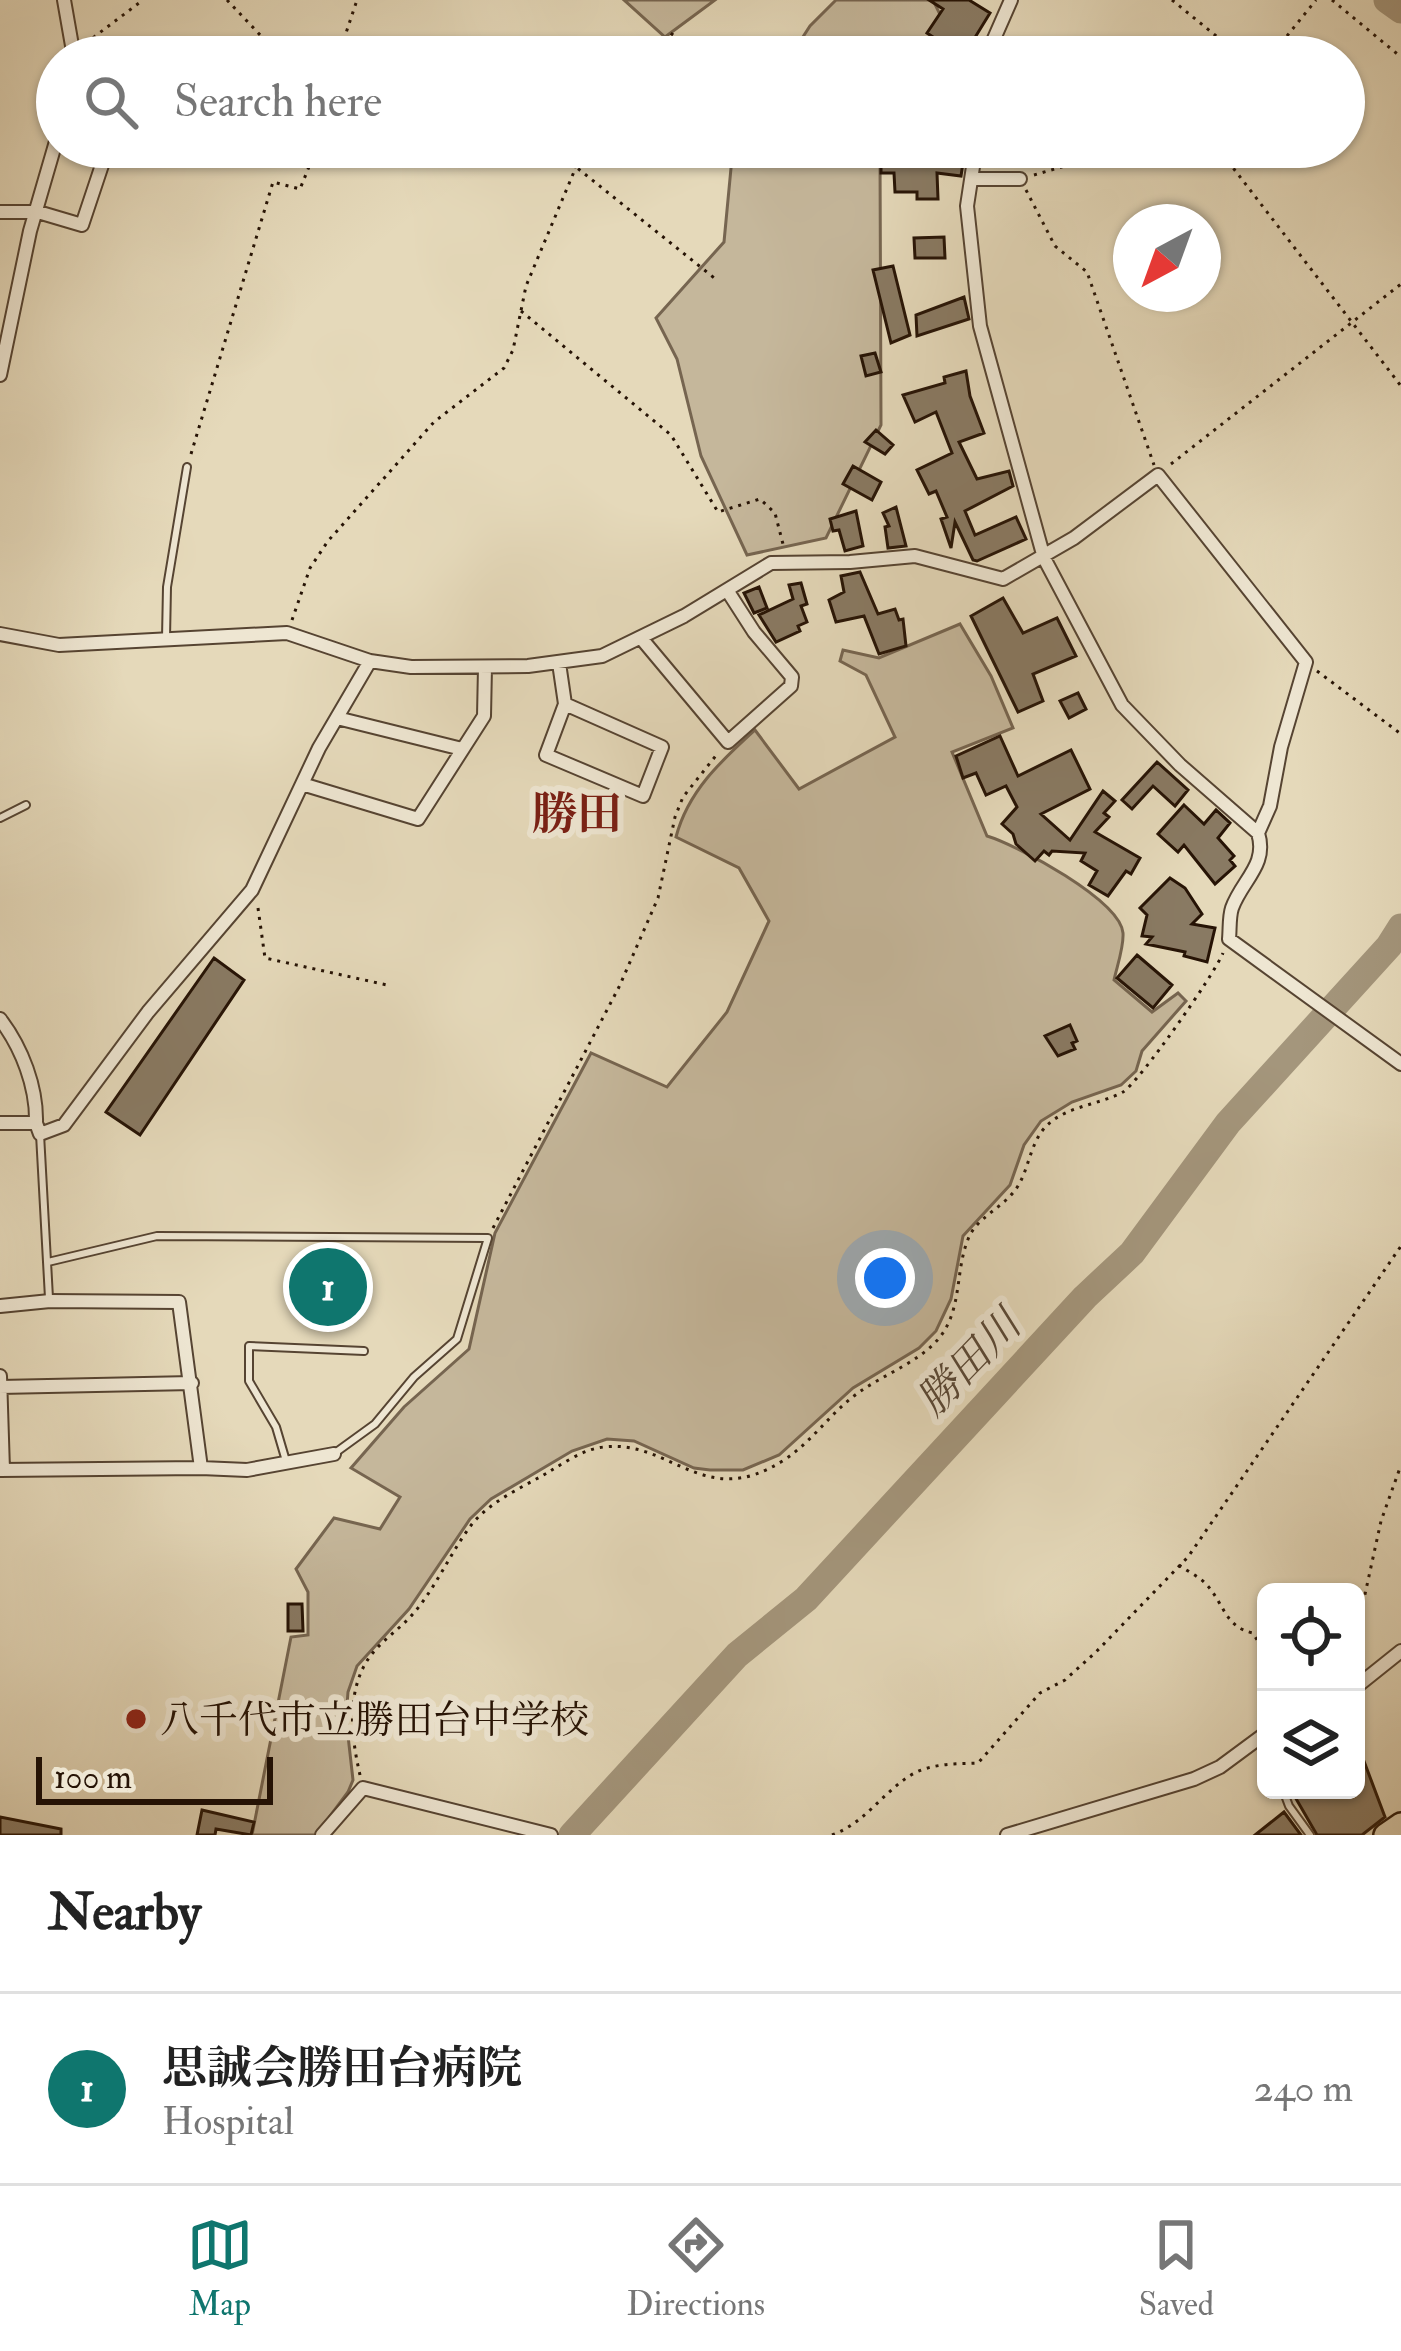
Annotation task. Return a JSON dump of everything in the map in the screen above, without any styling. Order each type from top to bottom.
[{"type":"highway","points":[[1385,1835],[1401,1824]]},
{"type":"street","points":[[64,0],[71,36]]},
{"type":"street","points":[[995,36],[1011,0]]},
{"type":"street","points":[[0,375],[30,231],[49,168]]},
{"type":"street","points":[[0,212],[38,212],[82,225],[101,168]]},
{"type":"street","points":[[975,168],[968,206],[980,326],[1043,558],[1122,705],[1180,765],[1258,833],[1263,848],[1231,909],[1229,938],[1401,1064]]},
{"type":"street","points":[[974,179],[1020,179]]},
{"type":"street","points":[[0,634],[58,645],[287,633],[370,661],[412,667],[559,663],[602,656],[641,638],[771,563],[915,556],[1003,580],[1043,558],[1157,475],[1306,662],[1281,747],[1270,806],[1258,833]]},
{"type":"street","points":[[641,638],[728,742],[791,686],[792,677],[727,590]]},
{"type":"street","points":[[0,1123],[38,1128],[64,1125],[148,1012],[233,914],[256,882],[302,784],[370,661]]},
{"type":"street","points":[[559,663],[565,704],[546,755],[643,796],[662,746],[565,704]]},
{"type":"street","points":[[302,784],[418,819],[484,716],[484,667]]},
{"type":"street","points":[[337,718],[463,749]]},
{"type":"street","points":[[0,1019],[25,1061],[38,1128]]},
{"type":"street","points":[[0,1306],[50,1301],[179,1302],[201,1468]]},
{"type":"street","points":[[0,1376],[2,1471],[248,1470],[334,1454]]},
{"type":"street","points":[[0,1387],[192,1383]]},
{"type":"street","points":[[1365,1680],[1401,1651]]},
{"type":"street","points":[[1007,1835],[1195,1779],[1257,1743]]},
{"type":"street","points":[[322,1835],[363,1788],[551,1835]]},
{"type":"lane","points":[[166,641],[167,587],[187,467]]},
{"type":"lane","points":[[0,818],[26,805]]},
{"type":"lane","points":[[38,1128],[50,1301]]},
{"type":"lane","points":[[48,1262],[157,1236],[488,1238],[457,1339],[414,1377],[375,1424],[334,1454]]},
{"type":"lane","points":[[287,1465],[276,1427],[249,1381],[249,1346],[364,1352]]},
{"type":"lane","points":[[1286,1799],[1310,1835]]},
{"type":"path","points":[[97,36],[143,0]]},
{"type":"path","points":[[227,0],[261,36]]},
{"type":"path","points":[[345,36],[357,0]]},
{"type":"path","points":[[1172,0],[1217,36]]},
{"type":"path","points":[[1287,36],[1316,0]]},
{"type":"path","points":[[1332,0],[1401,57]]},
{"type":"path","points":[[671,36],[675,30]]},
{"type":"path","points":[[187,467],[273,182],[300,189],[308,168]]},
{"type":"path","points":[[287,633],[310,568],[328,541],[434,422],[504,368],[513,350],[534,263],[576,168]]},
{"type":"path","points":[[577,168],[718,281]]},
{"type":"path","points":[[1058,168],[1020,179],[1055,246],[1087,272],[1157,475],[1401,284]]},
{"type":"path","points":[[1233,168],[1401,386]]},
{"type":"path","points":[[521,310],[671,435],[718,512],[760,499],[775,513],[788,561]]},
{"type":"path","points":[[1306,662],[1401,734]]},
{"type":"path","points":[[488,1238],[619,987],[658,898],[683,797],[728,742]]},
{"type":"path","points":[[256,882],[265,958],[387,985]]},
{"type":"path","points":[[363,1788],[352,1718],[363,1668],[395,1628],[411,1616],[474,1522],[494,1503],[591,1449],[627,1446],[693,1474],[722,1478],[746,1476],[786,1459],[856,1394],[941,1336],[957,1304],[973,1229],[1017,1187],[1045,1127],[1075,1109],[1123,1091],[1138,1079],[1201,992],[1229,938]]},
{"type":"path","points":[[832,1835],[865,1816],[911,1775],[940,1765],[979,1762],[1040,1693],[1096,1652],[1207,1531],[1401,1246]]},
{"type":"path","points":[[1365,1599],[1382,1521],[1401,1465]]},
{"type":"path","points":[[1179,1565],[1206,1583],[1229,1622],[1257,1639]]},
{"type":"shaded area","points":[[624,0],[715,0],[666,36]]},
{"type":"shaded area","points":[[836,0],[933,0],[950,35],[804,36]]},
{"type":"shaded area","points":[[731,168],[880,168],[881,425],[826,538],[747,555],[701,456],[677,359],[656,318],[724,242]]},
{"type":"shaded area","points":[[960,624],[991,676],[1013,728],[952,752],[987,836],[1042,862],[1105,905],[1123,933],[1114,980],[1152,1012],[1178,993],[1186,1001],[1142,1051],[1136,1071],[1121,1085],[1072,1102],[1041,1121],[1024,1145],[1010,1185],[963,1236],[951,1299],[936,1331],[919,1348],[853,1388],[779,1455],[743,1470],[710,1470],[694,1468],[634,1441],[607,1439],[572,1451],[491,1499],[470,1519],[409,1609],[357,1666],[346,1718],[353,1780],[348,1792],[316,1835],[252,1835],[291,1637],[308,1635],[308,1592],[296,1569],[334,1518],[380,1529],[400,1497],[351,1468],[404,1407],[469,1349],[495,1233],[591,1053],[667,1087],[727,1012],[769,921],[739,868],[676,837],[697,791],[755,730],[799,789],[895,737],[866,675],[840,661],[843,650],[879,658]]},
{"type":"building","points":[[929,0],[969,0],[990,13],[976,36],[932,36],[927,33],[943,9]]},
{"type":"building","points":[[881,168],[962,168],[961,176],[937,173],[938,199],[895,192],[894,173],[881,173]]},
{"type":"building","points":[[944,237],[945,258],[915,258],[914,238]]},
{"type":"building","points":[[893,266],[910,335],[891,343],[873,270]]},
{"type":"building","points":[[964,297],[969,319],[917,336],[916,315]]},
{"type":"building","points":[[875,353],[881,372],[866,376],[861,356]]},
{"type":"building","points":[[966,371],[984,433],[959,442],[977,479],[1009,471],[1013,486],[965,511],[975,535],[1016,517],[1026,539],[977,561],[955,522],[951,548],[941,519],[947,517],[936,491],[929,494],[917,470],[952,453],[936,412],[915,422],[903,395],[945,383],[944,377]]},
{"type":"building","points":[[876,430],[893,445],[885,454],[865,442]]},
{"type":"building","points":[[853,466],[881,482],[872,500],[843,484]]},
{"type":"building","points":[[896,507],[906,546],[888,548],[885,527],[889,526],[883,513]]},
{"type":"building","points":[[856,511],[863,546],[845,551],[830,519]]},
{"type":"building","points":[[860,572],[878,614],[895,609],[899,620],[903,619],[906,646],[879,654],[864,616],[836,622],[829,600],[844,592],[841,576]]},
{"type":"building","points":[[801,583],[807,622],[798,626],[800,631],[776,642],[759,615],[793,599],[789,585]]},
{"type":"building","points":[[759,587],[767,608],[754,613],[744,593]]},
{"type":"building","points":[[1003,598],[1023,633],[1057,618],[1076,656],[1033,674],[1043,701],[1018,712],[971,616]]},
{"type":"building","points":[[1078,693],[1086,709],[1069,718],[1060,701]]},
{"type":"building","points":[[1000,736],[1018,776],[1071,750],[1090,789],[1041,814],[1070,840],[1103,791],[1115,801],[1104,813],[1109,817],[1095,832],[1140,858],[1108,896],[1089,885],[1097,871],[1081,861],[1085,853],[1052,851],[1049,855],[1044,851],[1035,861],[1016,844],[1002,824],[1017,807],[1006,786],[986,795],[976,773],[963,778],[956,756]]},
{"type":"building","points":[[1157,762],[1188,790],[1175,806],[1153,786],[1132,809],[1122,800]]},
{"type":"building","points":[[1184,805],[1204,824],[1216,810],[1230,823],[1218,838],[1234,856],[1230,860],[1235,866],[1215,884],[1184,845],[1178,852],[1158,834]]},
{"type":"building","points":[[1170,878],[1185,888],[1202,914],[1192,924],[1215,928],[1207,962],[1146,944],[1152,937],[1142,936],[1147,915],[1140,908]]},
{"type":"building","points":[[1137,955],[1172,985],[1153,1008],[1117,978]]},
{"type":"building","points":[[214,958],[244,980],[140,1135],[106,1112]]},
{"type":"building","points":[[1070,1025],[1075,1049],[1058,1056],[1045,1036]]},
{"type":"building","points":[[288,1604],[302,1604],[303,1631],[288,1631]]},
{"type":"building","points":[[1365,1764],[1385,1817],[1362,1835],[1317,1835],[1296,1799],[1365,1799]]},
{"type":"building","points":[[202,1810],[254,1822],[251,1835],[216,1829],[215,1835],[197,1835]]},
{"type":"building","points":[[1284,1812],[1301,1835],[1255,1835]]},
{"type":"building","points":[[0,1817],[61,1829],[61,1835],[0,1835]]},
{"type":"waterway","name":"勝田川","points":[[1387,0],[1401,10]]},
{"type":"waterway","name":"勝田川","points":[[572,1835],[737,1655],[806,1599],[1085,1297],[1132,1253],[1228,1123],[1401,927]]},
{"type":"place","name":"思誠会勝田台病院","points":[[328,1287]]},
{"type":"place","name":"八千代市立勝田台中学校","points":[[136,1719]]},
{"type":"district","name":"勝田","points":[[577,813]]}]
